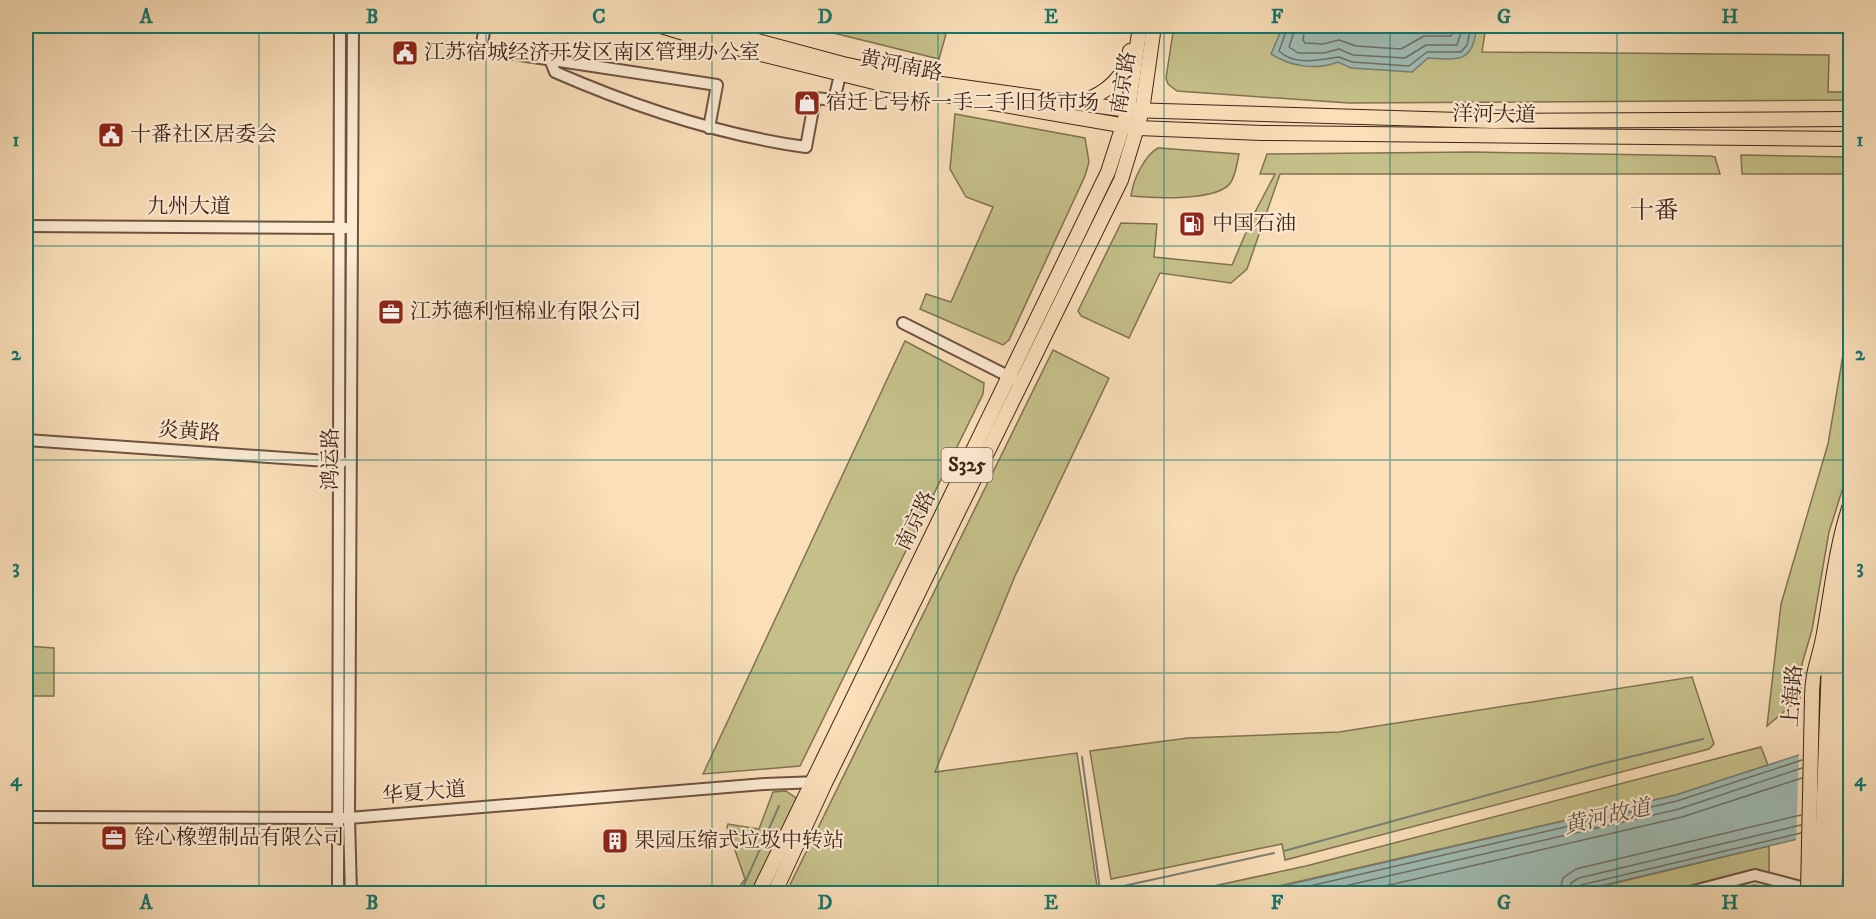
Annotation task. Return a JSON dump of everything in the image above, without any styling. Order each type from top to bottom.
[{"type":"highway","name":"上海路","points":[[1821,892],[1843,566],[1851,528]]},
{"type":"highway","name":"上海路","points":[[1836,677],[1851,591]]},
{"type":"main road","name":"黄河南路","points":[[661,26],[840,75],[984,104],[1131,127]]},
{"type":"main road","name":"黄河南路","points":[[701,26],[843,64],[934,83],[1135,111]]},
{"type":"main road","points":[[1076,104],[1103,92],[1119,76],[1129,56],[1134,26]]},
{"type":"main road","name":"南京路","points":[[1135,111],[1140,26]]},
{"type":"main road","name":"南京路","points":[[758,894],[819,783],[1016,379],[1108,172],[1131,127],[1154,26]]},
{"type":"main road","name":"洋河大道","points":[[1135,111],[1494,121],[1851,119]]},
{"type":"main road","name":"洋河大道","points":[[1131,127],[1262,133],[1851,139]]},
{"type":"main road","name":"上海路","points":[[1821,892],[1812,675],[1824,636],[1834,565],[1851,505]]},
{"type":"main road","name":"南京路","points":[[774,894],[819,783]]},
{"type":"street","name":"鸿运路","points":[[338,894],[336,819],[340,26]]},
{"type":"street","name":"鸿运路","points":[[351,894],[349,818],[353,26]]},
{"type":"street","points":[[485,26],[481,49],[717,85],[709,128]]},
{"type":"street","points":[[550,59],[555,72],[602,93],[709,128],[761,141],[806,147],[815,98],[834,100],[840,75]]},
{"type":"street","name":"九州大道","points":[[26,226],[351,228]]},
{"type":"street","points":[[903,323],[1016,379]]},
{"type":"street","name":"炎黄路","points":[[26,440],[338,463],[350,461]]},
{"type":"street","name":"华夏大道","points":[[26,817],[336,819],[819,783]]},
{"type":"street","points":[[1682,894],[1755,875],[1801,887],[1851,878]]},
{"type":"shaded area","points":[[805,26],[908,26],[946,34],[939,59]]},
{"type":"shaded area","points":[[1174,26],[1486,26],[1482,52],[1829,55],[1828,92],[1850,92],[1850,100],[1349,103],[1177,91],[1168,84],[1166,78]]},
{"type":"shaded area","points":[[955,114],[1085,138],[1089,162],[1085,176],[1009,340],[1003,345],[920,309],[926,294],[951,302],[993,207],[966,197],[950,169]]},
{"type":"shaded area","points":[[1158,148],[1239,154],[1231,182],[1213,193],[1184,197],[1131,196],[1140,169]]},
{"type":"shaded area","points":[[1472,152],[1710,156],[1715,157],[1720,174],[1280,174],[1247,269],[1231,283],[1160,273],[1129,338],[1081,316],[1078,311],[1121,223],[1157,224],[1154,257],[1232,265],[1254,214],[1275,174],[1260,174],[1267,154]]},
{"type":"shaded area","points":[[1741,155],[1850,157],[1850,174],[1742,174]]},
{"type":"shaded area","points":[[1850,313],[1850,465],[1829,532],[1812,630],[1802,664],[1800,698],[1767,726],[1781,604],[1828,444]]},
{"type":"shaded area","points":[[905,341],[984,383],[983,394],[800,766],[703,774]]},
{"type":"shaded area","points":[[1053,350],[1109,378],[1015,576],[935,772],[1077,753],[1098,893],[786,893]]},
{"type":"shaded area","points":[[26,646],[54,648],[54,696],[26,696]]},
{"type":"shaded area","points":[[1692,677],[1714,744],[1709,749],[1285,860],[1282,844],[1111,879],[1090,751],[1188,738],[1339,732]]},
{"type":"shaded area","points":[[1761,747],[1768,765],[1676,795],[1248,893],[1177,894],[1306,866]]},
{"type":"shaded area","points":[[786,791],[796,798],[798,804],[754,893],[735,893],[745,879],[727,827],[728,824],[759,829],[773,792]]},
{"type":"shaded area","points":[[1769,846],[1769,872],[1744,874],[1667,893],[1570,894]]},
{"type":"shaded area","points":[[1754,885],[1779,889],[1779,893],[1720,893]]},
{"type":"water","points":[[1283,26],[1477,26],[1472,46],[1463,56],[1449,59],[1428,58],[1412,72],[1351,68],[1338,62],[1312,67],[1286,62],[1271,54]]},
{"type":"water","name":"黄河故道","points":[[1808,752],[1819,834],[1570,893],[1248,894],[1676,795]]},
{"type":"pier","points":[[1850,742],[1850,827],[1796,843],[1799,752]]},
{"type":"waterway","points":[[1284,851],[1597,765],[1703,739]]},
{"type":"waterway","points":[[1082,757],[1100,890]]},
{"type":"waterway","points":[[740,894],[779,806]]},
{"type":"waterway","points":[[1028,894],[1105,890],[1274,853]]},
{"type":"place","name":"江苏宿城经济开发区南区管理办公室","points":[[405,53]]},
{"type":"place","name":"宿迁七号桥一手二手旧货市场","points":[[807,103]]},
{"type":"place","name":"十番社区居委会","points":[[111,135]]},
{"type":"place","name":"中国石油","points":[[1192,224]]},
{"type":"place","name":"江苏德利恒棉业有限公司","points":[[391,312]]},
{"type":"place","name":"铨心橡塑制品有限公司","points":[[114,838]]},
{"type":"place","name":"果园压缩式垃圾中转站","points":[[615,841]]},
{"type":"district","name":"十番","points":[[1654,211]]}]
